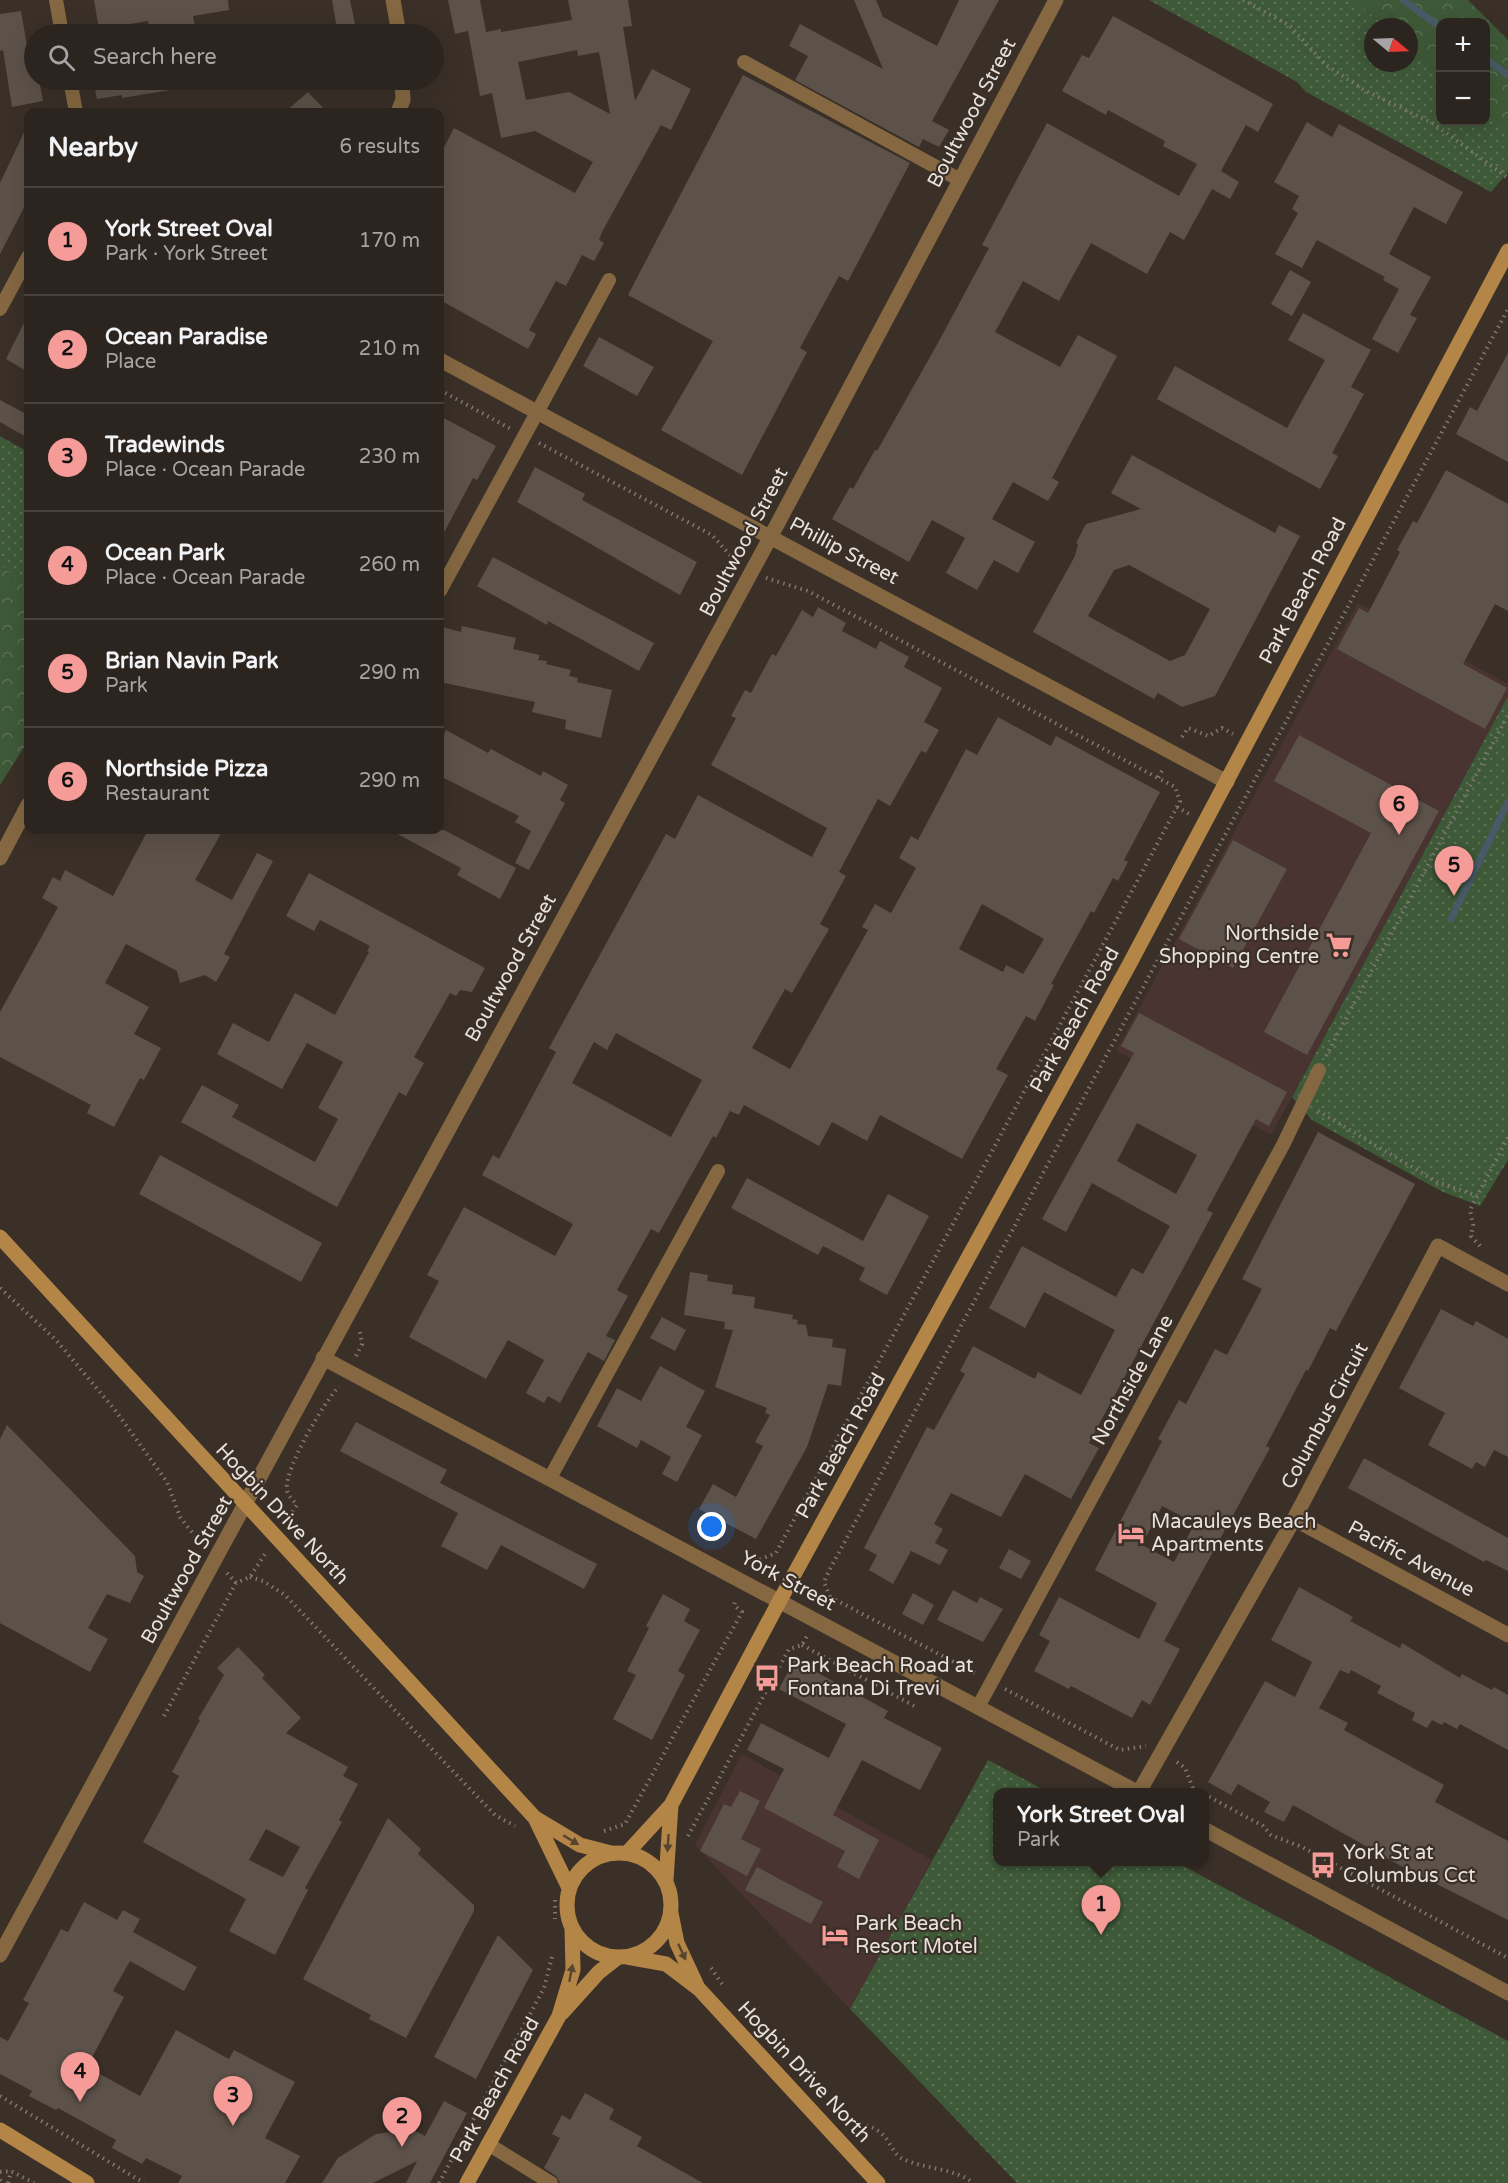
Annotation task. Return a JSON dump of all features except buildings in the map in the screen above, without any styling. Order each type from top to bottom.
[{"type":"street","points":[[393,0],[397,24]]},
{"type":"street","name":"Boultwood Street","points":[[0,1955],[771,536],[1056,0]]},
{"type":"street","points":[[400,108],[403,100],[402,90]]},
{"type":"street","name":"Park Beach Road","points":[[627,1853],[671,1805],[780,1600],[1129,965],[1508,251]]},
{"type":"street","name":"Phillip Street","points":[[444,362],[1227,782]]},
{"type":"street","points":[[0,858],[24,813]]},
{"type":"street","name":"Hogbin Drive North","points":[[0,1237],[536,1818],[580,1845],[611,1853]]},
{"type":"street","name":"Columbus Circuit","points":[[1140,1788],[1294,1519],[1438,1246],[1508,1284]]},
{"type":"street","name":"York Street","points":[[323,1358],[1130,1788]]},
{"type":"street","name":"Pacific Avenue","points":[[1294,1519],[1508,1635]]},
{"type":"street","name":"Park Beach Road","points":[[666,1880],[671,1805]]},
{"type":"street","name":"Hogbin Drive North","points":[[536,1818],[569,1888]]},
{"type":"street","points":[[1209,1832],[1508,1993]]},
{"type":"street","points":[[611,1853],[627,1853],[643,1858],[656,1867],[666,1880],[671,1896],[671,1913],[666,1929],[656,1942],[643,1952],[622,1958],[590,1949],[572,1928],[567,1908],[569,1888],[586,1864],[611,1853]]},
{"type":"street","name":"Hogbin Drive North","points":[[671,1913],[677,1943],[699,1989]]},
{"type":"street","name":"Park Beach Road","points":[[467,2183],[559,2016],[573,1970],[572,1928]]},
{"type":"street","name":"Park Beach Road","points":[[559,2016],[599,1972],[622,1958]]},
{"type":"street","name":"Hogbin Drive North","points":[[622,1958],[666,1964],[699,1989],[878,2183]]},
{"type":"street","points":[[0,2130],[87,2183]]},
{"type":"lane","points":[[56,0],[60,24]]},
{"type":"lane","points":[[744,62],[960,180]]},
{"type":"lane","points":[[72,90],[75,108]]},
{"type":"lane","points":[[0,309],[24,264]]},
{"type":"lane","points":[[444,584],[609,280]]},
{"type":"lane","name":"Northside Lane","points":[[978,1707],[1283,1145],[1319,1070]]},
{"type":"lane","points":[[550,1478],[718,1171]]},
{"type":"lane","points":[[488,2144],[552,2183]]},
{"type":"path","points":[[1243,0],[1289,26],[1326,65],[1364,90],[1434,123],[1508,178]]},
{"type":"path","points":[[987,1680],[830,1597],[824,1582],[1508,309]]},
{"type":"path","points":[[444,392],[518,432]]},
{"type":"path","points":[[530,439],[712,535],[733,561]]},
{"type":"path","points":[[752,1569],[756,1561],[776,1553],[1180,801],[1175,787],[808,591],[761,576]]},
{"type":"path","points":[[1319,1070],[1508,715]]},
{"type":"path","points":[[1182,738],[1188,728],[1208,736],[1222,728],[1234,734]]},
{"type":"path","points":[[1158,778],[1161,771]]},
{"type":"path","points":[[1177,807],[1185,811]]},
{"type":"path","points":[[1312,1107],[1437,1182],[1477,1196]]},
{"type":"path","points":[[1490,1251],[1471,1236],[1473,1225],[1470,1210],[1508,1137]]},
{"type":"path","points":[[0,1288],[56,1340],[115,1410],[167,1482],[180,1517],[204,1548]]},
{"type":"path","points":[[356,1330],[360,1333],[362,1344],[358,1352]]},
{"type":"path","points":[[290,1514],[297,1505],[287,1493],[286,1477],[326,1401],[339,1386]]},
{"type":"path","points":[[164,1716],[236,1583],[250,1577],[258,1565]]},
{"type":"path","points":[[228,1574],[236,1583]]},
{"type":"path","points":[[250,1577],[285,1595],[495,1815],[519,1827]]},
{"type":"path","points":[[823,1609],[830,1597]]},
{"type":"path","points":[[625,1824],[742,1612],[734,1605],[736,1600]]},
{"type":"path","points":[[687,1839],[789,1649],[802,1645],[806,1638]]},
{"type":"path","points":[[802,1645],[918,1708]]},
{"type":"path","points":[[1004,1689],[1120,1750],[1142,1745],[1152,1748]]},
{"type":"path","points":[[1176,1761],[1185,1768],[1193,1788]]},
{"type":"path","points":[[1209,1796],[1263,1826],[1271,1835],[1302,1847],[1508,1958]]},
{"type":"path","points":[[553,1894],[556,1905],[555,1924]]},
{"type":"path","points":[[439,2183],[544,1988],[554,1943]]},
{"type":"path","points":[[710,1966],[730,1993]]},
{"type":"path","points":[[0,2096],[144,2183]]},
{"type":"path","points":[[838,2110],[845,2119],[871,2126],[882,2134],[900,2157],[924,2167],[966,2177],[972,2183]]},
{"type":"path","points":[[0,2172],[11,2170],[34,2183]]},
{"type":"path","points":[[8,2183],[11,2170]]},
{"type":"shaded area","points":[[1358,603],[1508,684],[1508,696],[1271,1135],[1116,1051]]},
{"type":"shaded area","name":"Park Beach Resort Motel","points":[[742,1754],[932,1860],[850,2009],[695,1845]]},
{"type":"green space","points":[[1149,0],[1354,0],[1375,18],[1364,18],[1364,72],[1418,72],[1418,54],[1436,70],[1436,126],[1490,126],[1490,113],[1508,129],[1508,172],[1491,192],[1306,92],[1297,82]]},
{"type":"green space","points":[[1354,0],[1468,0],[1486,18],[1436,18],[1436,70],[1418,54],[1418,18],[1375,18]]},
{"type":"green space","points":[[1490,22],[1508,40],[1508,129],[1490,113]]},
{"type":"green space","points":[[0,436],[24,450],[24,587],[0,564]]},
{"type":"green space","points":[[0,564],[24,587],[24,747],[0,785]]},
{"type":"green space","points":[[1508,696],[1508,1160],[1480,1206],[1443,1192],[1312,1120],[1292,1097]]},
{"type":"green space","points":[[988,1760],[1040,1788],[993,1788],[993,1866],[1183,1866],[1508,2041],[1508,2183],[1017,2183],[850,2009]]},
{"type":"waterway","points":[[1403,0],[1436,24]]},
{"type":"waterway","points":[[1490,62],[1508,75]]},
{"type":"waterway","points":[[1451,919],[1508,802]]},
{"type":"place","name":"Northside Pizza","points":[[1399,835]]},
{"type":"place","name":"Brian Navin Park","points":[[1454,896]]},
{"type":"place","name":"Northside Shopping Centre","points":[[1339,945]]},
{"type":"place","name":"Macauleys Beach Apartments","points":[[1131,1533]]},
{"type":"place","name":"Park Beach Road at Fontana Di Trevi","points":[[767,1678]]},
{"type":"place","name":"York St at Columbus Cct","points":[[1323,1865]]},
{"type":"place","name":"Park Beach Resort Motel","points":[[835,1935]]},
{"type":"place","name":"York Street Oval","points":[[1101,1935]]},
{"type":"place","name":"Ocean Park","points":[[80,2102]]},
{"type":"place","name":"Tradewinds","points":[[233,2126]]},
{"type":"place","name":"Ocean Paradise","points":[[402,2147]]}]
